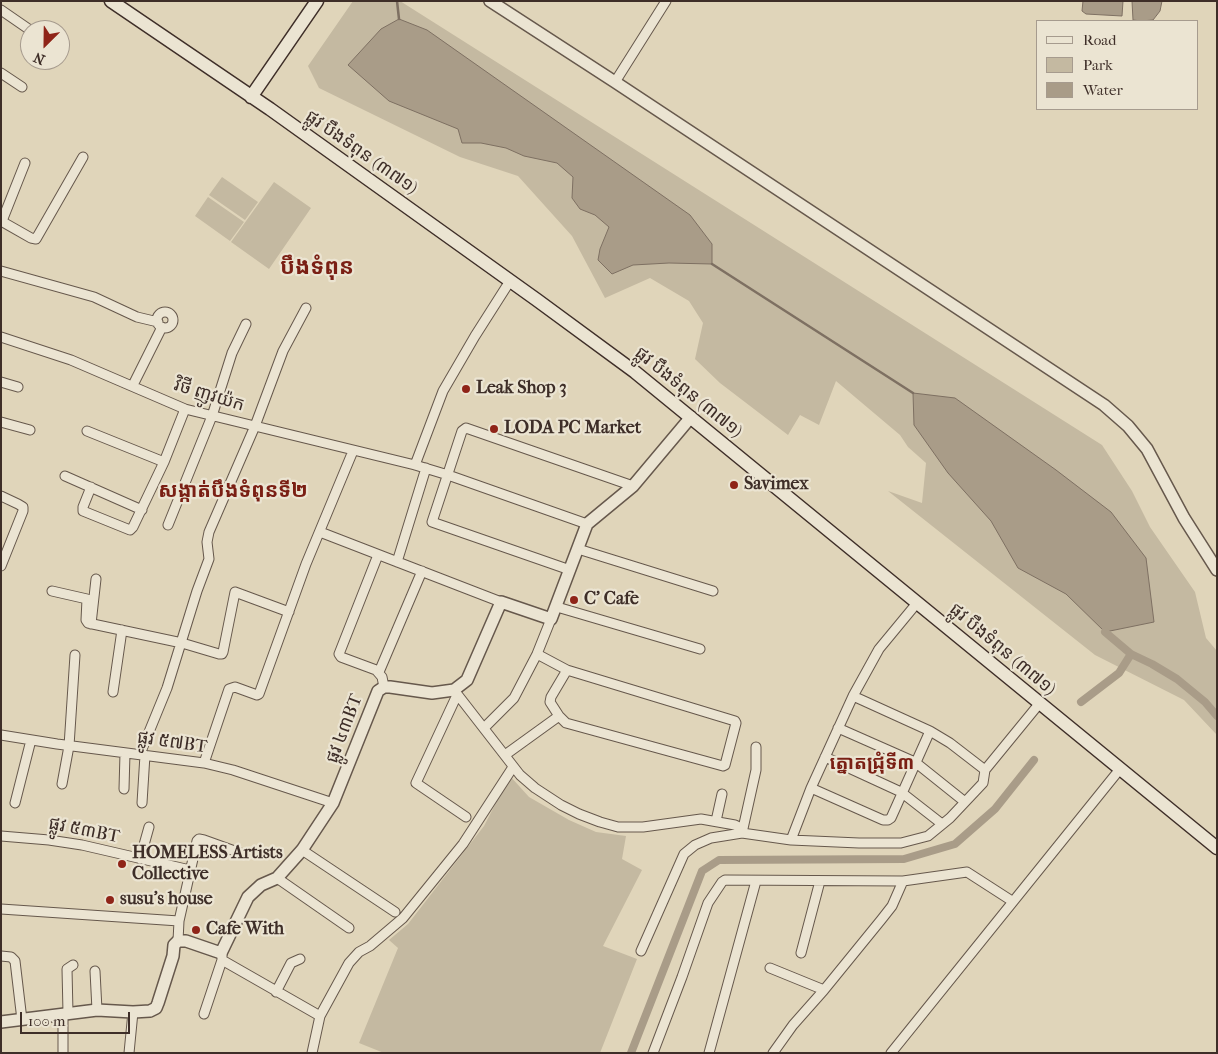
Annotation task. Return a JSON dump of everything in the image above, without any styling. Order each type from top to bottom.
[{"type":"main road","name":"ផ្លូវ បឹងទំពុន (៣៧១)","points":[[111,1],[251,97],[635,372],[1217,848]]},
{"type":"main road","points":[[251,97],[317,1]]},
{"type":"street","points":[[490,1],[1104,405],[1128,426],[1147,449],[1184,518],[1217,570]]},
{"type":"street","points":[[615,82],[666,1]]},
{"type":"street","points":[[1,10],[20,23]]},
{"type":"street","points":[[1,73],[22,86]]},
{"type":"street","points":[[25,163],[2,221],[36,239],[83,157]]},
{"type":"street","points":[[1,271],[94,297],[136,317],[160,324],[133,386]]},
{"type":"street","points":[[414,465],[443,391],[510,281]]},
{"type":"street","points":[[142,803],[143,755],[209,559],[207,542],[209,532],[255,426],[283,351],[306,308]]},
{"type":"street","points":[[168,525],[212,416],[232,354],[246,324]]},
{"type":"street","name":"វិថី ញូវយ៉ក","points":[[1,337],[72,360],[185,409],[426,468],[587,524]]},
{"type":"street","points":[[1,382],[18,387]]},
{"type":"street","points":[[91,487],[83,508],[86,513],[130,530],[142,510],[164,462],[185,409]]},
{"type":"street","points":[[484,728],[514,698],[537,654],[557,607],[587,524],[632,486],[691,417]]},
{"type":"street","points":[[1,422],[30,430]]},
{"type":"street","points":[[570,570],[432,522],[462,430],[466,428],[632,486]]},
{"type":"street","points":[[87,431],[164,462]]},
{"type":"street","points":[[204,763],[229,689],[234,687],[257,695],[259,694],[289,612],[353,451]]},
{"type":"street","points":[[397,562],[426,468]]},
{"type":"street","points":[[65,476],[142,510]]},
{"type":"street","points":[[1,496],[18,504],[23,508],[23,511],[1,566]]},
{"type":"street","points":[[320,532],[551,620]]},
{"type":"street","points":[[578,549],[713,591]]},
{"type":"street","points":[[378,555],[339,655],[378,672],[382,677],[384,687]]},
{"type":"street","points":[[378,672],[422,571]]},
{"type":"street","points":[[91,624],[96,579]]},
{"type":"street","points":[[52,591],[87,599],[86,620],[91,624],[182,643],[222,654],[235,592],[289,612]]},
{"type":"street","points":[[466,817],[416,783],[456,693],[467,680],[502,602]]},
{"type":"street","points":[[791,840],[824,757],[853,696],[879,649],[917,603]]},
{"type":"street","points":[[557,607],[700,649]]},
{"type":"street","points":[[113,692],[122,630]]},
{"type":"street","points":[[537,654],[566,670],[735,721],[724,766],[569,724],[559,716],[550,700],[566,670]]},
{"type":"street","points":[[62,784],[69,746],[75,655]]},
{"type":"street","name":"ផ្លូវ ៤៣BT","points":[[222,957],[248,897],[261,885],[277,878],[302,850],[334,803],[376,695],[384,687],[432,693],[456,693]]},
{"type":"street","points":[[456,693],[513,767],[535,788],[561,804],[600,822],[618,827],[643,827],[693,819],[716,821],[743,831],[791,840],[859,843],[901,843],[928,836],[983,783],[984,770],[1039,704]]},
{"type":"street","points":[[853,696],[930,731],[984,770]]},
{"type":"street","points":[[505,755],[559,716]]},
{"type":"street","points":[[838,728],[916,762],[965,802]]},
{"type":"street","points":[[811,788],[883,820],[891,818],[901,792],[930,731]]},
{"type":"street","name":"ផ្លូវ ៥៧BT","points":[[1,735],[69,746],[204,763],[234,770],[334,803]]},
{"type":"street","points":[[14,803],[31,740]]},
{"type":"street","points":[[743,831],[756,770],[756,747]]},
{"type":"street","points":[[124,789],[125,753]]},
{"type":"street","points":[[824,757],[901,792],[942,824]]},
{"type":"street","points":[[312,1053],[320,1016],[349,963],[359,952],[370,946],[403,918],[463,844],[513,767]]},
{"type":"street","points":[[890,1053],[1120,769]]},
{"type":"street","points":[[716,821],[722,794]]},
{"type":"street","points":[[140,859],[149,827]]},
{"type":"street","points":[[642,951],[684,854],[695,845],[711,838],[743,831]]},
{"type":"street","name":"ផ្លូវ ៥៣BT","points":[[1,836],[82,845],[190,870]]},
{"type":"street","points":[[1,1022],[97,1010],[133,1012],[150,1011],[156,1008],[173,956],[174,945],[178,940],[179,921],[194,850],[199,839],[243,854]]},
{"type":"street","points":[[302,850],[395,912]]},
{"type":"street","points":[[653,1053],[708,904],[725,880],[903,880],[967,872],[1012,901]]},
{"type":"street","points":[[277,878],[349,928]]},
{"type":"street","points":[[773,1053],[792,1025],[824,990],[892,906],[903,880]]},
{"type":"street","points":[[709,1053],[756,881]]},
{"type":"street","points":[[801,953],[820,881]]},
{"type":"street","points":[[1,909],[179,921]]},
{"type":"street","points":[[178,940],[186,941],[222,957],[276,992],[320,1016]]},
{"type":"street","points":[[1,956],[11,957],[15,960],[22,1020]]},
{"type":"street","points":[[204,1014],[222,957]]},
{"type":"street","points":[[276,992],[292,963],[300,959]]},
{"type":"street","points":[[63,1053],[67,969],[74,964]]},
{"type":"street","points":[[770,968],[824,990]]},
{"type":"street","points":[[96,971],[97,1010]]},
{"type":"street","points":[[129,1053],[133,1012]]},
{"type":"green space","points":[[353,1],[400,1],[1102,445],[1132,491],[1150,527],[1195,592],[1206,638],[1217,651],[1217,735],[1184,700],[1095,655],[888,491],[922,503],[926,463],[908,447],[900,435],[836,381],[819,425],[800,415],[788,435],[720,383],[695,359],[703,323],[689,301],[650,278],[605,298],[572,236],[518,176],[460,157],[319,88],[308,66]]},
{"type":"green space","points":[[222,177],[258,202],[245,220],[209,195]]},
{"type":"green space","points":[[274,182],[311,208],[269,269],[231,242]]},
{"type":"green space","points":[[208,197],[244,222],[230,241],[195,216]]},
{"type":"green space","points":[[510,776],[529,797],[569,820],[596,832],[626,836],[622,859],[642,870],[603,946],[637,959],[600,1053],[384,1053],[359,1043],[398,948],[389,940],[408,924],[484,826]]},
{"type":"water","points":[[1083,1],[1123,1],[1122,16],[1086,14],[1082,11]]},
{"type":"water","points":[[1132,1],[1162,1],[1160,11],[1153,20],[1133,20]]},
{"type":"water","points":[[399,19],[427,30],[690,215],[712,244],[712,264],[669,263],[633,265],[612,274],[598,260],[600,249],[609,227],[595,215],[580,209],[572,198],[573,177],[557,163],[524,156],[506,148],[481,143],[462,143],[458,129],[389,101],[348,65],[381,29]]},
{"type":"water","points":[[913,393],[955,398],[1111,512],[1146,558],[1154,622],[1105,632],[1066,594],[1018,568],[991,521],[948,473],[914,425]]},
{"type":"waterway","points":[[397,1],[399,19]]},
{"type":"waterway","points":[[712,264],[913,393]]},
{"type":"waterway","points":[[1105,632],[1131,654],[1177,679],[1205,702],[1217,716]]},
{"type":"waterway","points":[[1081,702],[1119,673],[1131,654]]},
{"type":"waterway","points":[[631,1053],[702,871],[719,860],[904,859],[955,844],[995,809],[1034,760]]},
{"type":"place","name":"Leak Shop 3","points":[[466,389]]},
{"type":"place","name":"LODA PC Market","points":[[494,429]]},
{"type":"place","name":"Savimex","points":[[734,485]]},
{"type":"place","name":"C' Cafe","points":[[574,600]]},
{"type":"place","name":"HOMELESS Artists Collective","points":[[122,864]]},
{"type":"place","name":"susu's house","points":[[110,900]]},
{"type":"place","name":"Cafe With","points":[[196,930]]},
{"type":"district","name":"បឹងទំពុន","points":[[317,269]]},
{"type":"district","name":"សង្កាត់បឹងទំពុនទី២","points":[[233,492]]},
{"type":"district","name":"ត្នោតជ្រុំទី៣","points":[[872,764]]}]
